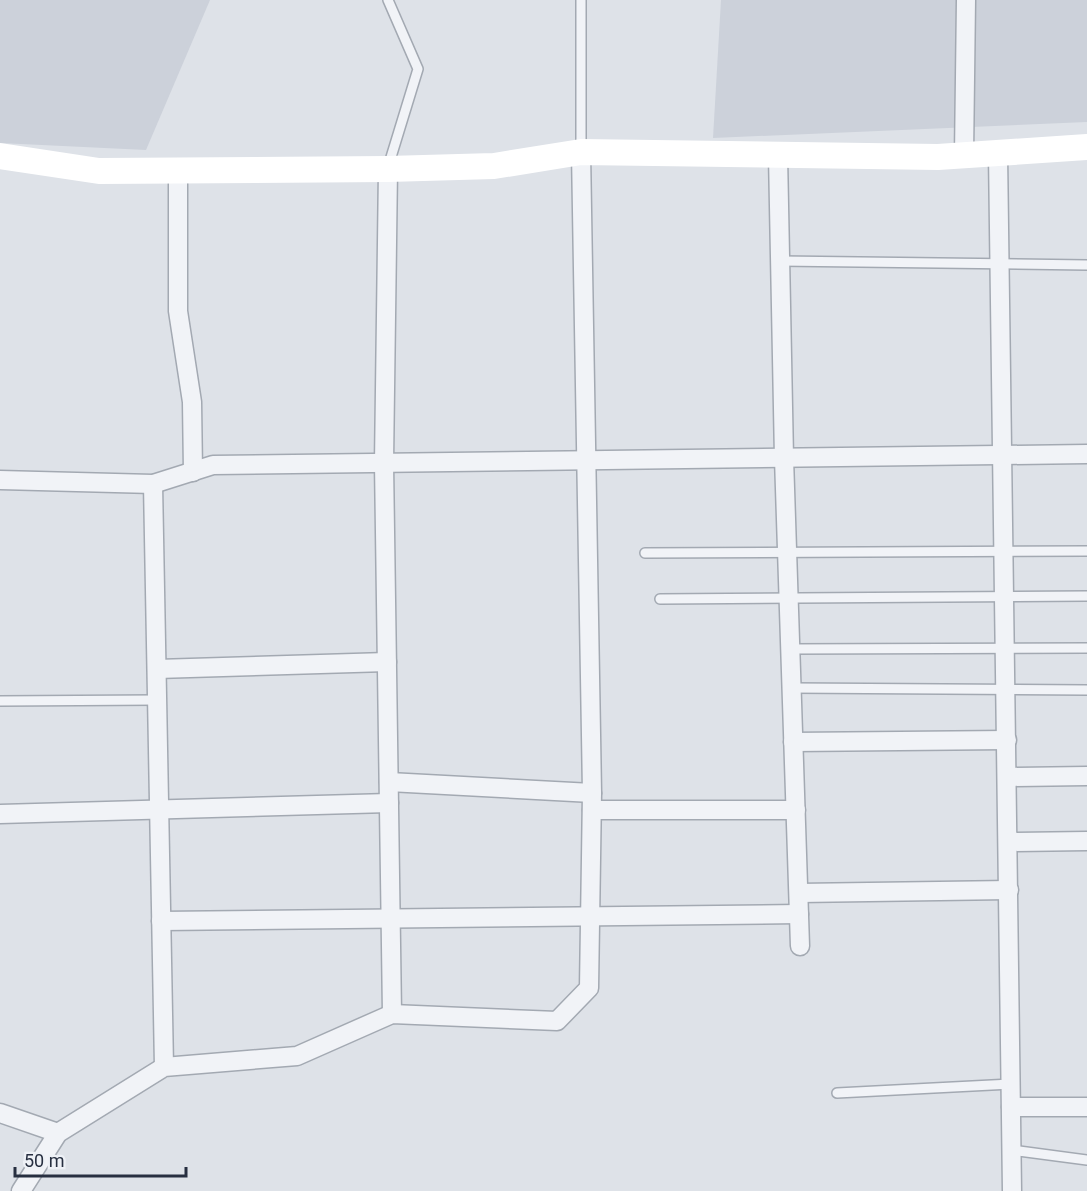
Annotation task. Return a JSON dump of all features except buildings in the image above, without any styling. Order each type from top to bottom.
[{"type":"main road","points":[[0,156],[99,171],[388,169],[494,166],[581,152],[964,155],[1087,147]]},
{"type":"street","points":[[964,155],[966,0]]},
{"type":"street","points":[[21,1191],[58,1133],[164,1067],[297,1056],[392,1014],[557,1021],[589,988],[592,802],[581,152]]},
{"type":"street","points":[[998,153],[1006,596],[1012,1191]]},
{"type":"street","points":[[778,155],[784,458],[800,946]]},
{"type":"street","points":[[388,169],[384,463],[392,1014]]},
{"type":"street","points":[[177,170],[178,311],[192,402],[193,471]]},
{"type":"street","points":[[0,480],[153,484],[213,465],[1087,454]]},
{"type":"street","points":[[153,484],[164,1067]]},
{"type":"street","points":[[157,669],[387,662]]},
{"type":"street","points":[[793,742],[1007,740]]},
{"type":"street","points":[[1008,777],[1087,776]]},
{"type":"street","points":[[389,782],[592,802],[796,810]]},
{"type":"street","points":[[0,814],[389,804]]},
{"type":"street","points":[[1008,842],[1087,841]]},
{"type":"street","points":[[798,893],[1009,890]]},
{"type":"street","points":[[161,921],[590,914],[799,914]]},
{"type":"street","points":[[1011,1107],[1087,1107]]},
{"type":"street","points":[[0,1113],[58,1133]]},
{"type":"lane","points":[[388,0],[418,69],[388,169]]},
{"type":"lane","points":[[581,0],[581,152]]},
{"type":"lane","points":[[780,261],[1087,265]]},
{"type":"lane","points":[[645,553],[1087,551]]},
{"type":"lane","points":[[660,599],[1087,596]]},
{"type":"lane","points":[[790,649],[1087,648]]},
{"type":"lane","points":[[792,688],[1087,690]]},
{"type":"lane","points":[[0,701],[157,700]]},
{"type":"lane","points":[[837,1094],[1011,1084]]},
{"type":"lane","points":[[1011,1150],[1087,1160]]},
{"type":"shaded area","points":[[0,0],[210,0],[146,150],[0,143]]},
{"type":"shaded area","points":[[721,0],[1087,0],[1087,122],[713,138]]}]
